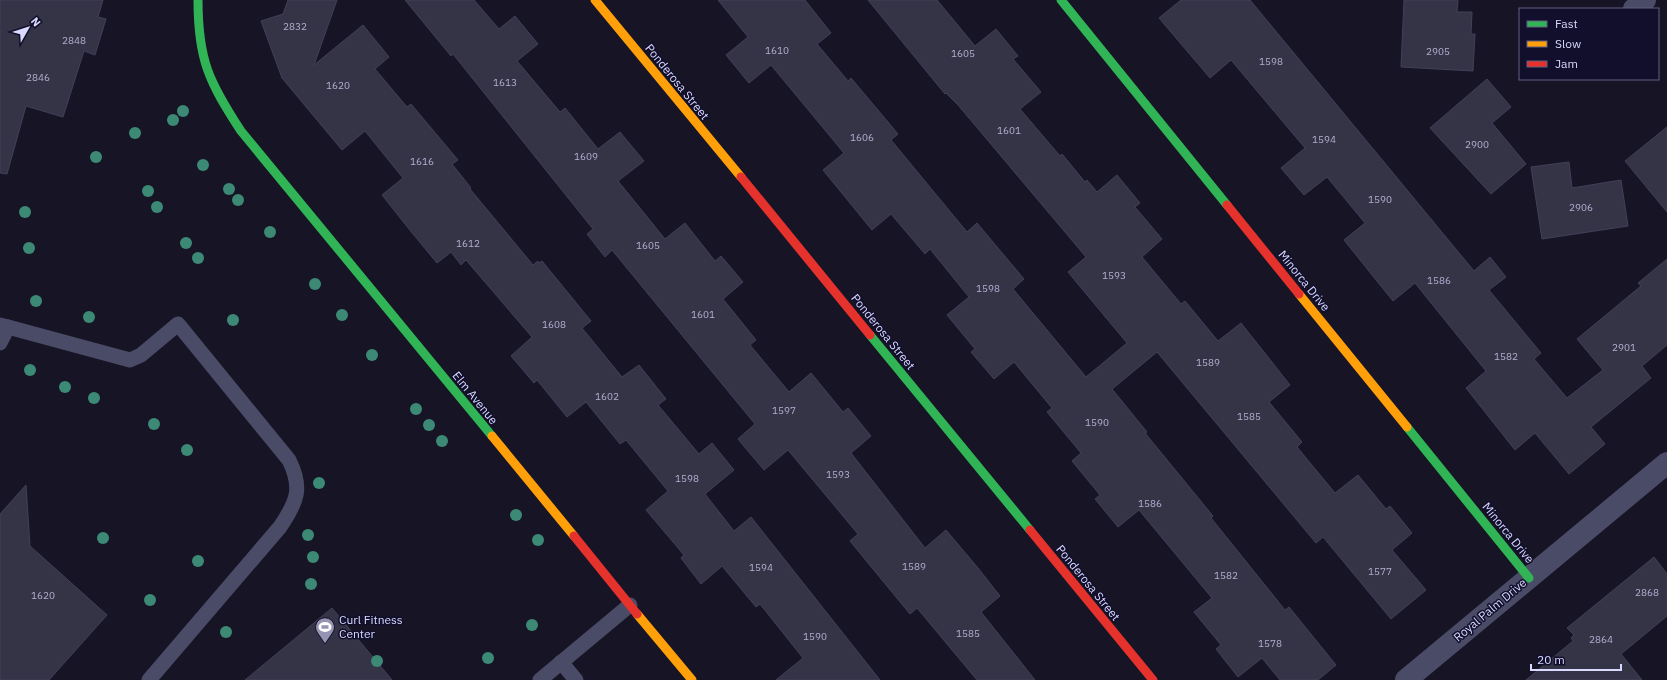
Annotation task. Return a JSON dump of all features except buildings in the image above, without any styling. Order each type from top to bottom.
[{"type":"street","name":"Elm Avenue","points":[[198,0],[200,47],[206,69],[215,89],[240,131],[692,680]]},
{"type":"street","name":"Ponderosa Street","points":[[595,0],[1153,680]]},
{"type":"street","name":"Minorca Drive","points":[[1061,0],[1529,578]]},
{"type":"street","points":[[1635,8],[1645,0]]},
{"type":"street","name":"Royal Palm Drive","points":[[1406,680],[1529,578],[1664,470]]},
{"type":"lane","points":[[0,343],[4,326],[130,360],[141,354],[178,324],[289,460],[297,475],[295,499],[290,512],[280,527],[149,680]]},
{"type":"lane","points":[[540,680],[630,605]]},
{"type":"lane","points":[[561,662],[576,680]]},
{"type":"traffic: fast","points":[[198,0],[200,39],[203,55],[213,84],[241,131],[492,436]]},
{"type":"traffic: fast","points":[[1061,0],[1227,205]]},
{"type":"traffic: fast","points":[[870,335],[1030,530]]},
{"type":"traffic: fast","points":[[1407,427],[1529,578]]},
{"type":"traffic: slow","points":[[595,0],[741,177]]},
{"type":"traffic: slow","points":[[1299,294],[1407,427]]},
{"type":"traffic: slow","points":[[492,436],[574,536]]},
{"type":"traffic: slow","points":[[637,614],[692,680]]},
{"type":"traffic: jam","points":[[741,177],[870,335]]},
{"type":"traffic: jam","points":[[1227,205],[1299,294]]},
{"type":"traffic: jam","points":[[1030,530],[1153,680]]},
{"type":"traffic: jam","points":[[574,536],[637,614]]},
{"type":"place","name":"Curl Fitness Center","points":[[325,644]]}]
